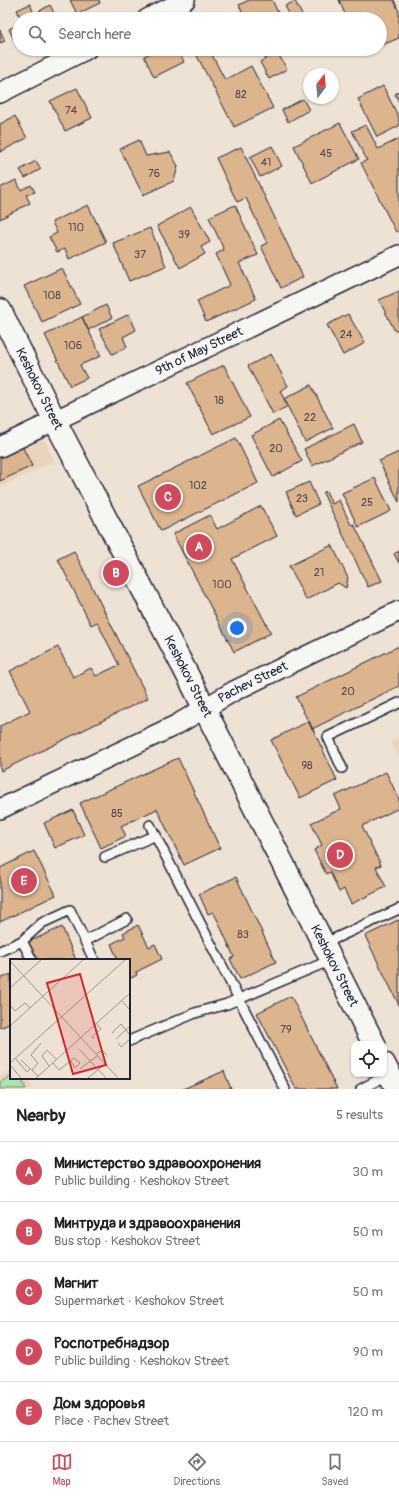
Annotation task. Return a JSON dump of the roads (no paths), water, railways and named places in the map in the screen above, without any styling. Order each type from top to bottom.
[{"type":"street","points":[[161,12],[185,0]]},
{"type":"street","points":[[0,93],[73,56]]},
{"type":"street","name":"9th of May Street","points":[[0,447],[399,255]]},
{"type":"street","name":"Keshokov Street","points":[[0,310],[54,421],[204,709],[372,1041]]},
{"type":"street","name":"Pachev Street","points":[[0,809],[176,725],[234,691],[399,612]]},
{"type":"lane","points":[[342,768],[328,737],[399,703]]},
{"type":"lane","points":[[150,825],[285,1089]]},
{"type":"lane","points":[[106,858],[156,835]]},
{"type":"lane","points":[[130,1041],[195,1013],[240,999],[327,952],[399,909]]},
{"type":"lane","points":[[0,951],[22,941],[42,923],[70,910],[94,959]]},
{"type":"lane","points":[[85,942],[128,919]]},
{"type":"lane","points":[[22,941],[31,959]]},
{"type":"lane","points":[[361,1089],[390,1076]]},
{"type":"place","name":"Магнит","points":[[168,497]]},
{"type":"place","name":"Министерство здравоохронения","points":[[199,547]]},
{"type":"place","name":"Минтруда и здравоохранения","points":[[116,573]]},
{"type":"place","name":"Роспотребнадзор","points":[[340,855]]},
{"type":"place","name":"Дом здоровья","points":[[24,881]]}]
